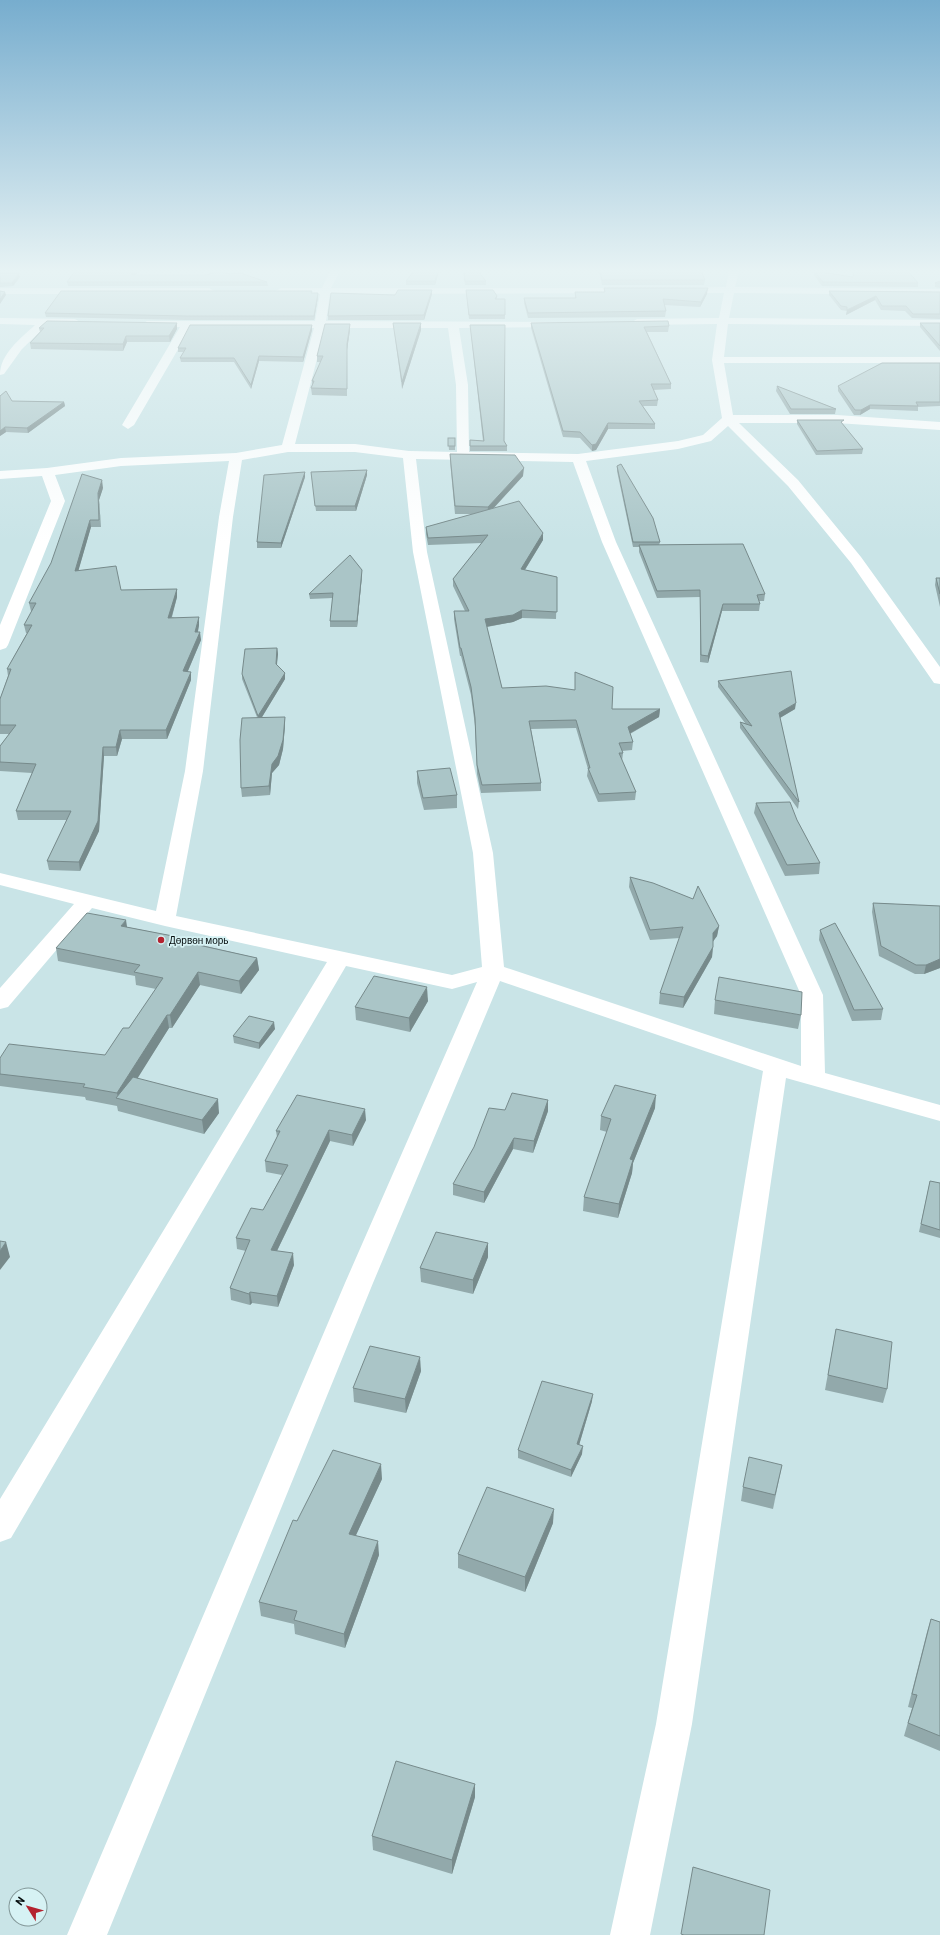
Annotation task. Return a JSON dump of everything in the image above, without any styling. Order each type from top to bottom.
[{"type":"street","points":[[0,372],[8,361]]},
{"type":"street","points":[[128,425],[166,361]]},
{"type":"street","points":[[288,448],[311,361]]},
{"type":"street","points":[[458,361],[462,385],[463,455]]},
{"type":"street","points":[[718,361],[728,419],[793,483],[856,560],[940,679]]},
{"type":"street","points":[[0,475],[47,472],[121,462],[236,457],[288,448],[355,448],[409,455],[578,458],[678,444],[707,438],[728,419],[837,419],[940,426]]},
{"type":"street","points":[[87,1935],[359,1283],[493,971],[483,853],[420,552],[409,455]]},
{"type":"street","points":[[165,920],[194,771],[226,517],[236,457]]},
{"type":"street","points":[[578,458],[609,542],[812,995],[813,1076]]},
{"type":"street","points":[[0,646],[58,501],[47,472]]},
{"type":"street","points":[[0,879],[165,920],[452,982],[493,971],[776,1067],[813,1076],[940,1113]]},
{"type":"street","points":[[0,1002],[87,900]]},
{"type":"street","points":[[0,1528],[340,958]]},
{"type":"street","points":[[630,1935],[674,1724],[776,1067]]},
{"type":"building","points":[[236,361],[258,361],[251,385]]},
{"type":"building","points":[[321,361],[347,361],[347,389],[311,388],[314,381],[312,381]]},
{"type":"building","points":[[399,361],[409,361],[402,382]]},
{"type":"building","points":[[474,361],[505,361],[504,441],[507,446],[470,446],[470,440],[484,441]]},
{"type":"building","points":[[542,361],[660,361],[671,384],[651,384],[658,400],[639,401],[655,424],[608,423],[596,444],[592,445],[580,432],[563,431]]},
{"type":"building","points":[[882,363],[940,363],[940,402],[916,402],[918,406],[870,405],[861,410],[855,410],[838,386]]},
{"type":"building","points":[[777,386],[836,409],[791,409]]},
{"type":"building","points":[[6,391],[12,401],[64,402],[27,428],[5,427],[0,431],[0,396]]},
{"type":"building","points":[[797,420],[844,420],[841,422],[863,449],[817,451]]},
{"type":"building","points":[[448,438],[455,438],[455,446],[448,446]]},
{"type":"building","points":[[450,454],[515,455],[524,468],[488,507],[455,506]]},
{"type":"building","points":[[621,464],[653,518],[660,542],[633,542],[617,466]]},
{"type":"building","points":[[367,470],[355,506],[315,506],[311,472]]},
{"type":"building","points":[[305,472],[281,543],[257,542],[264,475]]},
{"type":"building","points":[[82,474],[102,480],[98,493],[99,520],[90,520],[75,571],[116,566],[121,590],[177,589],[168,618],[199,617],[195,632],[200,632],[183,671],[191,672],[166,730],[120,730],[116,747],[103,747],[98,821],[79,862],[47,861],[71,811],[16,811],[36,764],[0,762],[0,746],[16,725],[0,725],[0,699],[11,669],[7,669],[32,625],[24,625],[36,603],[29,603],[51,563]]},
{"type":"building","points":[[519,501],[543,533],[521,569],[557,577],[557,612],[522,610],[513,615],[485,619],[502,688],[546,686],[575,690],[575,672],[613,687],[612,709],[660,709],[628,727],[633,742],[619,743],[623,753],[619,753],[636,792],[599,794],[588,768],[590,768],[576,720],[529,721],[541,783],[482,785],[477,765],[475,718],[471,687],[460,648],[454,611],[469,611],[453,579],[488,535],[428,538],[426,527]]},
{"type":"building","points":[[743,544],[765,594],[757,595],[760,604],[723,604],[708,656],[701,655],[700,590],[657,591],[639,545]]},
{"type":"building","points":[[350,555],[362,570],[357,621],[330,621],[333,593],[309,594]]},
{"type":"building","points":[[936,578],[940,578],[940,594]]},
{"type":"building","points":[[277,648],[276,664],[285,673],[258,716],[242,674],[245,649]]},
{"type":"building","points":[[791,671],[796,703],[779,713],[799,802],[740,722],[752,726],[718,681]]},
{"type":"building","points":[[285,717],[283,740],[278,756],[272,764],[269,786],[241,788],[240,740],[242,718]]},
{"type":"building","points":[[450,768],[457,795],[423,798],[417,771]]},
{"type":"building","points":[[790,802],[797,820],[820,863],[787,865],[756,803]]},
{"type":"building","points":[[630,877],[653,883],[693,899],[698,886],[719,926],[713,933],[713,947],[684,997],[660,993],[683,927],[650,930]]},
{"type":"building","points":[[873,903],[940,906],[940,959],[926,965],[916,965],[881,946]]},
{"type":"building","points":[[87,913],[126,920],[121,926],[178,937],[176,940],[257,958],[239,981],[198,972],[170,1015],[167,1015],[117,1093],[83,1087],[85,1084],[0,1074],[0,1058],[9,1044],[105,1055],[123,1028],[129,1028],[163,978],[134,972],[140,965],[56,948]]},
{"type":"building","points":[[835,923],[883,1009],[854,1010],[820,930]]},
{"type":"building","points":[[374,976],[427,987],[409,1018],[355,1007]]},
{"type":"building","points":[[719,977],[802,992],[801,1015],[715,1000]]},
{"type":"building","points":[[249,1016],[274,1022],[259,1043],[233,1036]]},
{"type":"building","points":[[133,1077],[218,1099],[202,1120],[116,1098]]},
{"type":"building","points":[[615,1085],[656,1095],[630,1159],[633,1160],[619,1204],[584,1197],[611,1119],[601,1116]]},
{"type":"building","points":[[512,1093],[548,1100],[534,1141],[514,1138],[484,1192],[453,1184],[474,1147],[489,1108],[505,1110]]},
{"type":"building","points":[[297,1095],[365,1109],[352,1135],[329,1130],[271,1250],[293,1253],[277,1296],[250,1292],[249,1294],[230,1288],[250,1240],[236,1238],[251,1208],[263,1210],[288,1165],[265,1161],[280,1131],[276,1131]]},
{"type":"building","points":[[930,1181],[940,1183],[940,1230],[921,1224]]},
{"type":"building","points":[[436,1232],[488,1243],[473,1280],[420,1268]]},
{"type":"building","points":[[0,1241],[6,1242],[0,1251]]},
{"type":"building","points":[[836,1329],[892,1342],[887,1389],[828,1375]]},
{"type":"building","points":[[370,1346],[420,1357],[405,1399],[353,1388]]},
{"type":"building","points":[[542,1381],[593,1394],[577,1444],[583,1446],[571,1470],[518,1450]]},
{"type":"building","points":[[333,1450],[381,1464],[349,1534],[378,1541],[344,1634],[294,1620],[297,1611],[259,1602],[293,1520],[297,1521]]},
{"type":"building","points":[[749,1457],[782,1465],[775,1495],[743,1487]]},
{"type":"building","points":[[487,1487],[554,1509],[525,1577],[458,1554]]},
{"type":"building","points":[[931,1619],[940,1622],[940,1736],[908,1723],[917,1695],[912,1694]]},
{"type":"building","points":[[396,1761],[475,1784],[452,1860],[372,1836]]},
{"type":"building","points":[[693,1867],[770,1890],[764,1935],[681,1934]]},
{"type":"place","name":"Дөрвөн морь","points":[[161,940]]}]
